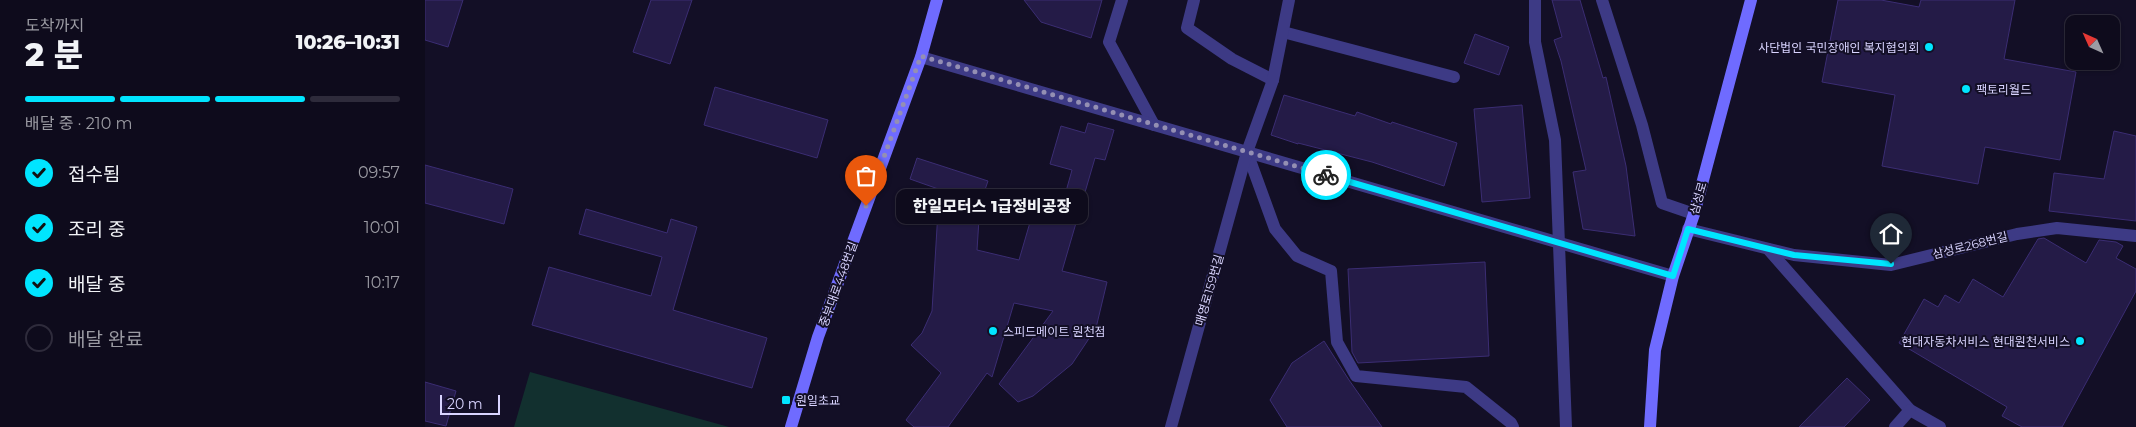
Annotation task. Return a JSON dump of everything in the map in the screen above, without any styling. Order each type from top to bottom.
[{"type":"street","name":"중부대로448번길","points":[[791,427],[818,338],[921,56],[937,0]]},
{"type":"street","points":[[1122,0],[1109,42],[1154,125]]},
{"type":"street","points":[[1194,0],[1187,28],[1232,59],[1273,80]]},
{"type":"street","name":"매영로159번길","points":[[1171,427],[1247,152],[1273,80],[1289,0]]},
{"type":"street","points":[[1535,0],[1535,42],[1555,140],[1565,427]]},
{"type":"street","points":[[1603,0],[1642,125],[1661,203],[1694,214]]},
{"type":"street","name":"삼성로","points":[[1650,427],[1655,350],[1673,276],[1694,214],[1751,0]]},
{"type":"street","points":[[1283,32],[1454,77]]},
{"type":"street","points":[[921,56],[1673,276]]},
{"type":"street","points":[[1247,152],[1275,229],[1297,256],[1331,271],[1337,342],[1356,376],[1466,386],[1511,422],[1513,427]]},
{"type":"street","name":"삼성로268번길","points":[[1688,229],[1768,249],[1814,258],[1891,264],[2017,234],[2057,228],[2136,236]]},
{"type":"street","points":[[1768,249],[1909,410],[1940,427]]},
{"type":"street","points":[[1895,427],[1909,410]]},
{"type":"green space","points":[[530,372],[729,427],[514,427]]},
{"type":"building","points":[[425,0],[463,0],[448,47],[425,40]]},
{"type":"building","points":[[651,0],[692,0],[670,64],[633,52]]},
{"type":"building","points":[[1024,0],[1102,0],[1091,38],[1041,22]]},
{"type":"building","points":[[1552,0],[1580,0],[1603,78],[1606,77],[1626,166],[1635,236],[1583,229],[1573,172],[1586,170],[1561,61],[1554,40],[1562,37]]},
{"type":"building","name":"팩토리월드","points":[[1838,0],[1881,0],[1919,7],[1921,0],[2015,0],[2004,59],[2076,72],[2060,160],[1985,147],[1978,184],[1882,166],[1895,95],[1822,82]]},
{"type":"building","points":[[1475,34],[1509,47],[1499,75],[1464,63]]},
{"type":"building","points":[[715,87],[828,120],[817,158],[704,125]]},
{"type":"building","points":[[1284,95],[1355,116],[1357,112],[1457,143],[1444,186],[1372,162],[1298,144],[1271,135]]},
{"type":"building","points":[[1522,105],[1530,198],[1482,202],[1474,109]]},
{"type":"building","points":[[1088,123],[1114,130],[1105,160],[1095,158],[1062,271],[1107,282],[1096,328],[1072,364],[1033,396],[1018,402],[999,384],[1053,311],[1014,303],[992,377],[987,373],[948,427],[914,427],[906,420],[941,373],[911,345],[922,333],[932,311],[938,211],[944,191],[910,179],[917,158],[988,181],[980,204],[977,250],[1019,260],[1038,195],[1063,202],[1072,170],[1050,164],[1061,126],[1085,133]]},
{"type":"building","points":[[2114,131],[2136,136],[2136,221],[2049,211],[2054,173],[2104,179]]},
{"type":"building","points":[[425,165],[513,189],[504,224],[425,203]]},
{"type":"building","points":[[586,209],[667,233],[671,219],[697,227],[673,310],[767,338],[752,388],[532,325],[549,267],[651,296],[662,257],[579,234]]},
{"type":"building","points":[[2044,238],[2086,263],[2099,240],[2116,242],[2123,246],[2116,258],[2136,269],[2136,291],[2062,427],[2022,427],[2002,416],[2007,407],[1899,343],[1924,299],[1938,307],[1945,295],[1959,303],[1973,279],[2003,297],[2038,239]]},
{"type":"building","points":[[1485,262],[1489,356],[1358,363],[1352,352],[1348,269]]},
{"type":"building","points":[[1324,341],[1382,427],[1287,427],[1270,400],[1292,363]]},
{"type":"building","points":[[1847,378],[1870,400],[1844,427],[1799,427]]},
{"type":"building","points":[[425,382],[456,391],[446,426],[425,421]]},
{"type":"way so far","points":[[866,206],[921,56],[1326,175]]},
{"type":"place","name":"사단법인 국민장애인 복지협의회","points":[[1929,47]]},
{"type":"place","name":"팩토리월드","points":[[1966,89]]},
{"type":"place","name":"한일모터스 1급정비공장","points":[[866,206]]},
{"type":"place","name":"스피드메이트 원천점","points":[[993,331]]},
{"type":"place","name":"현대자동차서비스 현대원천서비스","points":[[2080,341]]},
{"type":"place","name":"원일초교","points":[[786,400]]},
{"type":"route","points":[[1326,175],[1673,276],[1688,229],[1794,255],[1891,264]]}]
